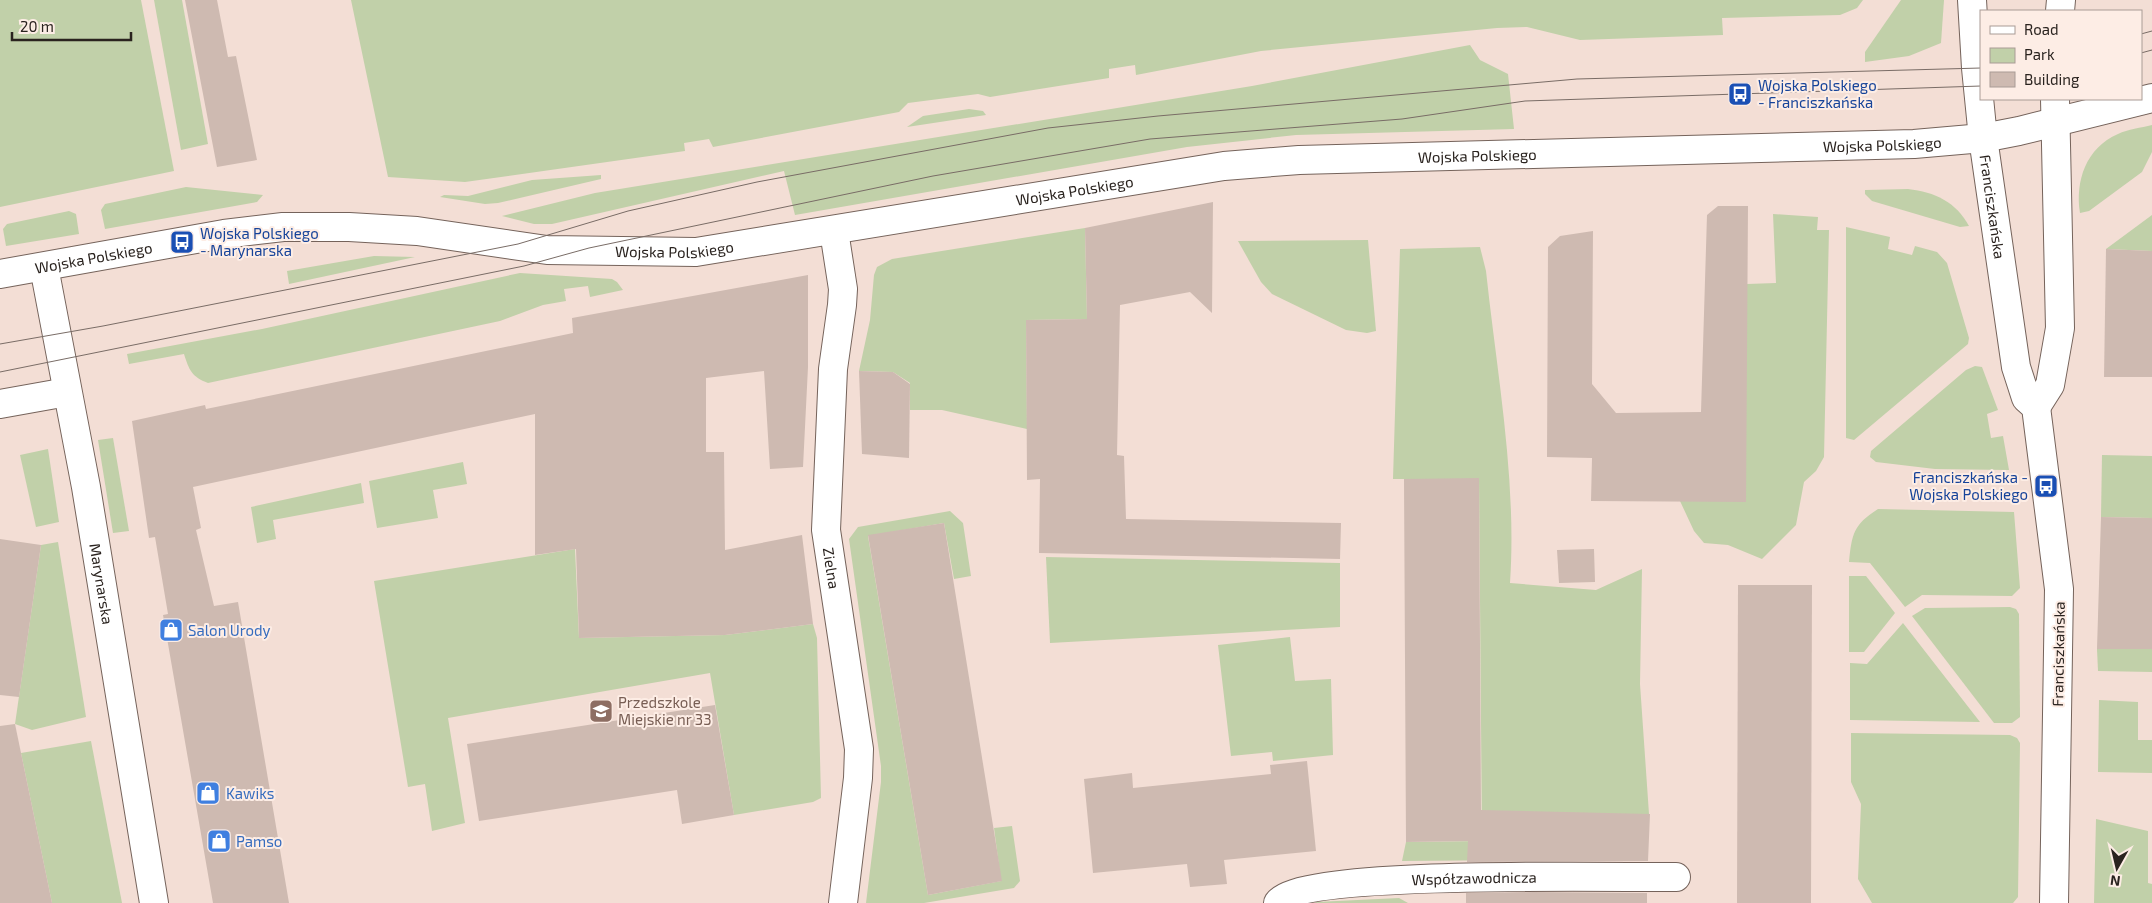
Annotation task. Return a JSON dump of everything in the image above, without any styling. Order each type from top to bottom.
[{"type":"street","name":"Franciszkańska","points":[[1972,0],[1983,138],[2016,367],[2026,398],[2036,408],[2059,589],[2054,903]]},
{"type":"street","name":"Wojska Polskiego","points":[[0,274],[224,234],[283,227],[349,226],[417,231],[546,250],[657,253],[696,252],[1224,166],[1290,160],[1826,148],[1914,144],[1983,138],[2055,111],[2137,100]]},
{"type":"street","points":[[2036,408],[2050,386],[2060,328],[2055,111]]},
{"type":"street","name":"Zielna","points":[[834,231],[842,305],[833,369],[826,530],[859,749],[848,876],[843,903]]},
{"type":"street","name":"Marynarska","points":[[44,266],[87,496],[154,903]]},
{"type":"street","points":[[0,404],[67,392]]},
{"type":"street","name":"Współzawodnicza","points":[[1278,903],[1289,896],[1321,888],[1390,880],[1676,877]]},
{"type":"green space","points":[[0,0],[141,0],[174,171],[0,207]]},
{"type":"green space","points":[[154,0],[182,0],[208,144],[181,150]]},
{"type":"green space","points":[[351,0],[1863,0],[1857,8],[1840,15],[1722,18],[1723,35],[1580,40],[1527,27],[1497,28],[1261,51],[1136,75],[1135,65],[1109,69],[1109,78],[990,97],[978,94],[908,103],[899,112],[713,147],[709,139],[684,143],[685,151],[465,182],[388,177]]},
{"type":"green space","points":[[1901,0],[1944,0],[1941,43],[1909,56],[1865,62],[1865,52]]},
{"type":"green space","points":[[1470,45],[1480,60],[1508,74],[1514,129],[1296,135],[1187,147],[795,215],[784,171],[552,224],[534,224],[502,216],[595,193],[1252,86]]},
{"type":"green space","points":[[969,109],[983,111],[986,115],[907,127],[923,116]]},
{"type":"green space","points":[[2152,125],[2152,152],[2142,172],[2089,211],[2080,213],[2079,189],[2081,178],[2085,167],[2098,148],[2107,140],[2122,132]]},
{"type":"green space","points":[[601,175],[601,179],[498,203],[485,204],[440,197],[444,195],[468,196],[532,180]]},
{"type":"green space","points":[[186,187],[263,195],[257,202],[105,229],[101,210],[105,204]]},
{"type":"green space","points":[[1865,190],[1918,190],[1944,200],[1958,211],[1969,226],[1960,227],[1872,201],[1865,194]]},
{"type":"green space","points":[[69,211],[76,214],[79,234],[6,246],[3,229],[7,224]]},
{"type":"green space","points":[[1773,214],[1818,217],[1817,230],[1829,230],[1824,457],[1816,471],[1804,482],[1796,525],[1762,559],[1728,545],[1704,543],[1694,531],[1680,501],[1747,284],[1776,283]]},
{"type":"green space","points":[[2152,215],[2152,251],[2106,249]]},
{"type":"green space","points":[[1846,227],[1890,237],[1888,249],[1912,255],[1915,246],[1937,252],[1947,263],[1969,338],[1968,344],[1854,440],[1846,438]]},
{"type":"green space","points":[[1085,228],[1087,319],[1026,320],[1027,429],[942,410],[910,410],[910,383],[893,372],[859,371],[870,320],[874,275],[877,267],[892,259]]},
{"type":"green space","points":[[1368,240],[1376,331],[1367,333],[1346,330],[1272,294],[1261,282],[1238,241]]},
{"type":"green space","points":[[1480,247],[1486,271],[1505,427],[1511,505],[1510,583],[1596,590],[1642,569],[1640,684],[1649,814],[1539,860],[1402,861],[1406,842],[1482,841],[1479,479],[1393,479],[1400,249]]},
{"type":"green space","points":[[374,256],[415,257],[289,284],[287,271]]},
{"type":"green space","points":[[520,273],[612,279],[623,290],[590,297],[588,286],[564,289],[566,301],[543,305],[500,321],[208,383],[198,378],[192,372],[184,354],[129,364],[127,354],[262,329]]},
{"type":"green space","points":[[1975,366],[1982,367],[1998,410],[1987,414],[1991,438],[2003,436],[2009,470],[1935,469],[1876,462],[1870,457],[1871,451],[1966,370]]},
{"type":"green space","points":[[113,438],[129,531],[113,533],[98,440]]},
{"type":"green space","points":[[48,449],[59,522],[36,527],[20,455]]},
{"type":"green space","points":[[2102,455],[2152,456],[2152,518],[2101,517]]},
{"type":"green space","points":[[463,462],[467,484],[433,490],[438,518],[377,528],[369,481]]},
{"type":"green space","points":[[361,483],[364,503],[273,520],[276,539],[257,543],[251,507]]},
{"type":"green space","points":[[1878,509],[2014,512],[2020,588],[2012,596],[1922,595],[1905,607],[1870,563],[1849,562],[1855,531],[1863,520]]},
{"type":"green space","points":[[950,511],[963,523],[971,576],[954,579],[944,523],[868,536],[928,895],[1001,881],[994,828],[1012,826],[1020,881],[1014,888],[924,903],[866,903],[881,782],[881,766],[849,539],[858,527]]},
{"type":"green space","points":[[58,542],[86,717],[32,730],[15,724],[41,545]]},
{"type":"green space","name":"Przedszkole Miejskie nr 33","points":[[575,549],[579,638],[725,635],[813,624],[817,638],[821,798],[813,802],[734,815],[710,673],[448,718],[465,823],[432,831],[425,784],[408,787],[374,581]]},
{"type":"green space","points":[[1046,557],[1340,563],[1340,627],[1050,643]]},
{"type":"green space","points":[[1849,576],[1866,576],[1895,613],[1864,652],[1849,652]]},
{"type":"green space","points":[[2010,607],[2016,609],[2019,614],[2020,717],[2012,723],[1994,723],[1912,616],[1925,608]]},
{"type":"green space","points":[[1903,623],[1980,722],[1850,720],[1850,663],[1867,664]]},
{"type":"green space","points":[[1290,637],[1295,681],[1331,679],[1333,755],[1273,761],[1272,752],[1231,756],[1218,645]]},
{"type":"green space","points":[[2097,649],[2152,649],[2152,672],[2098,671]]},
{"type":"green space","points":[[2099,700],[2138,702],[2138,740],[2152,740],[2152,773],[2098,772]]},
{"type":"green space","points":[[1851,733],[2010,735],[2017,738],[2020,743],[2018,897],[2013,903],[1872,903],[1858,879],[1861,804],[1851,782]]},
{"type":"green space","points":[[91,741],[122,903],[52,903],[21,753]]},
{"type":"green space","points":[[2096,819],[2148,831],[2148,883],[2152,884],[2152,903],[2094,903]]},
{"type":"green space","points":[[1399,898],[1408,903],[1315,903],[1316,902]]},
{"type":"building","points":[[185,0],[217,0],[228,57],[236,56],[257,160],[217,167]]},
{"type":"building","points":[[1213,202],[1212,313],[1190,292],[1120,305],[1117,455],[1124,456],[1126,519],[1341,523],[1340,559],[1039,553],[1040,479],[1027,480],[1026,320],[1087,319],[1085,228]]},
{"type":"building","points":[[1718,206],[1748,206],[1746,502],[1591,501],[1592,458],[1547,457],[1548,247],[1560,236],[1593,231],[1592,384],[1616,413],[1701,412],[1707,215]]},
{"type":"building","points":[[2106,249],[2152,251],[2152,377],[2104,377]]},
{"type":"building","points":[[808,275],[808,367],[803,467],[770,469],[764,371],[706,378],[706,452],[724,452],[725,550],[802,535],[813,624],[725,635],[579,638],[576,549],[535,555],[535,414],[193,487],[201,528],[196,530],[214,606],[238,602],[289,903],[213,903],[163,615],[168,614],[155,537],[149,538],[132,421],[205,405],[206,409],[573,333],[572,318]]},
{"type":"building","points":[[859,371],[893,372],[910,384],[909,458],[862,454]]},
{"type":"building","points":[[1479,478],[1481,810],[1650,814],[1648,861],[1467,862],[1468,841],[1406,842],[1404,479]]},
{"type":"building","points":[[2101,517],[2152,518],[2152,649],[2097,649]]},
{"type":"building","points":[[944,523],[1002,881],[928,895],[868,535]]},
{"type":"building","points":[[0,539],[41,545],[19,697],[0,695]]},
{"type":"building","points":[[1594,549],[1595,582],[1559,583],[1557,550]]},
{"type":"building","points":[[1738,585],[1812,585],[1811,903],[1737,903]]},
{"type":"building","points":[[715,705],[734,815],[682,824],[677,790],[479,821],[467,744]]},
{"type":"building","points":[[15,724],[52,903],[0,903],[0,726]]},
{"type":"building","points":[[1307,761],[1316,851],[1224,860],[1227,884],[1190,887],[1187,864],[1093,873],[1084,779],[1132,773],[1133,788],[1271,774],[1270,765]]},
{"type":"building","points":[[1466,893],[1647,893],[1647,903],[1466,903]]},
{"type":"tram line","points":[[2142,34],[2152,31]]},
{"type":"tram line","points":[[2142,53],[2152,50]]},
{"type":"tram line","points":[[0,344],[103,326],[518,244],[628,211],[757,182],[1048,128],[1158,116],[1577,79],[1980,68]]},
{"type":"tram line","points":[[0,372],[524,266],[589,248],[933,176],[1150,139],[1402,119],[1525,101],[1980,86]]},
{"type":"place","name":"Wojska Polskiego - Franciszkańska","points":[[1740,94]]},
{"type":"place","name":"Wojska Polskiego - Marynarska","points":[[182,242]]},
{"type":"place","name":"Franciszkańska - Wojska Polskiego","points":[[2046,486]]},
{"type":"place","name":"Salon Urody","points":[[171,630]]},
{"type":"place","name":"Przedszkole Miejskie nr 33","points":[[601,711]]},
{"type":"place","name":"Kawiks","points":[[208,793]]},
{"type":"place","name":"Pamso","points":[[219,841]]}]
